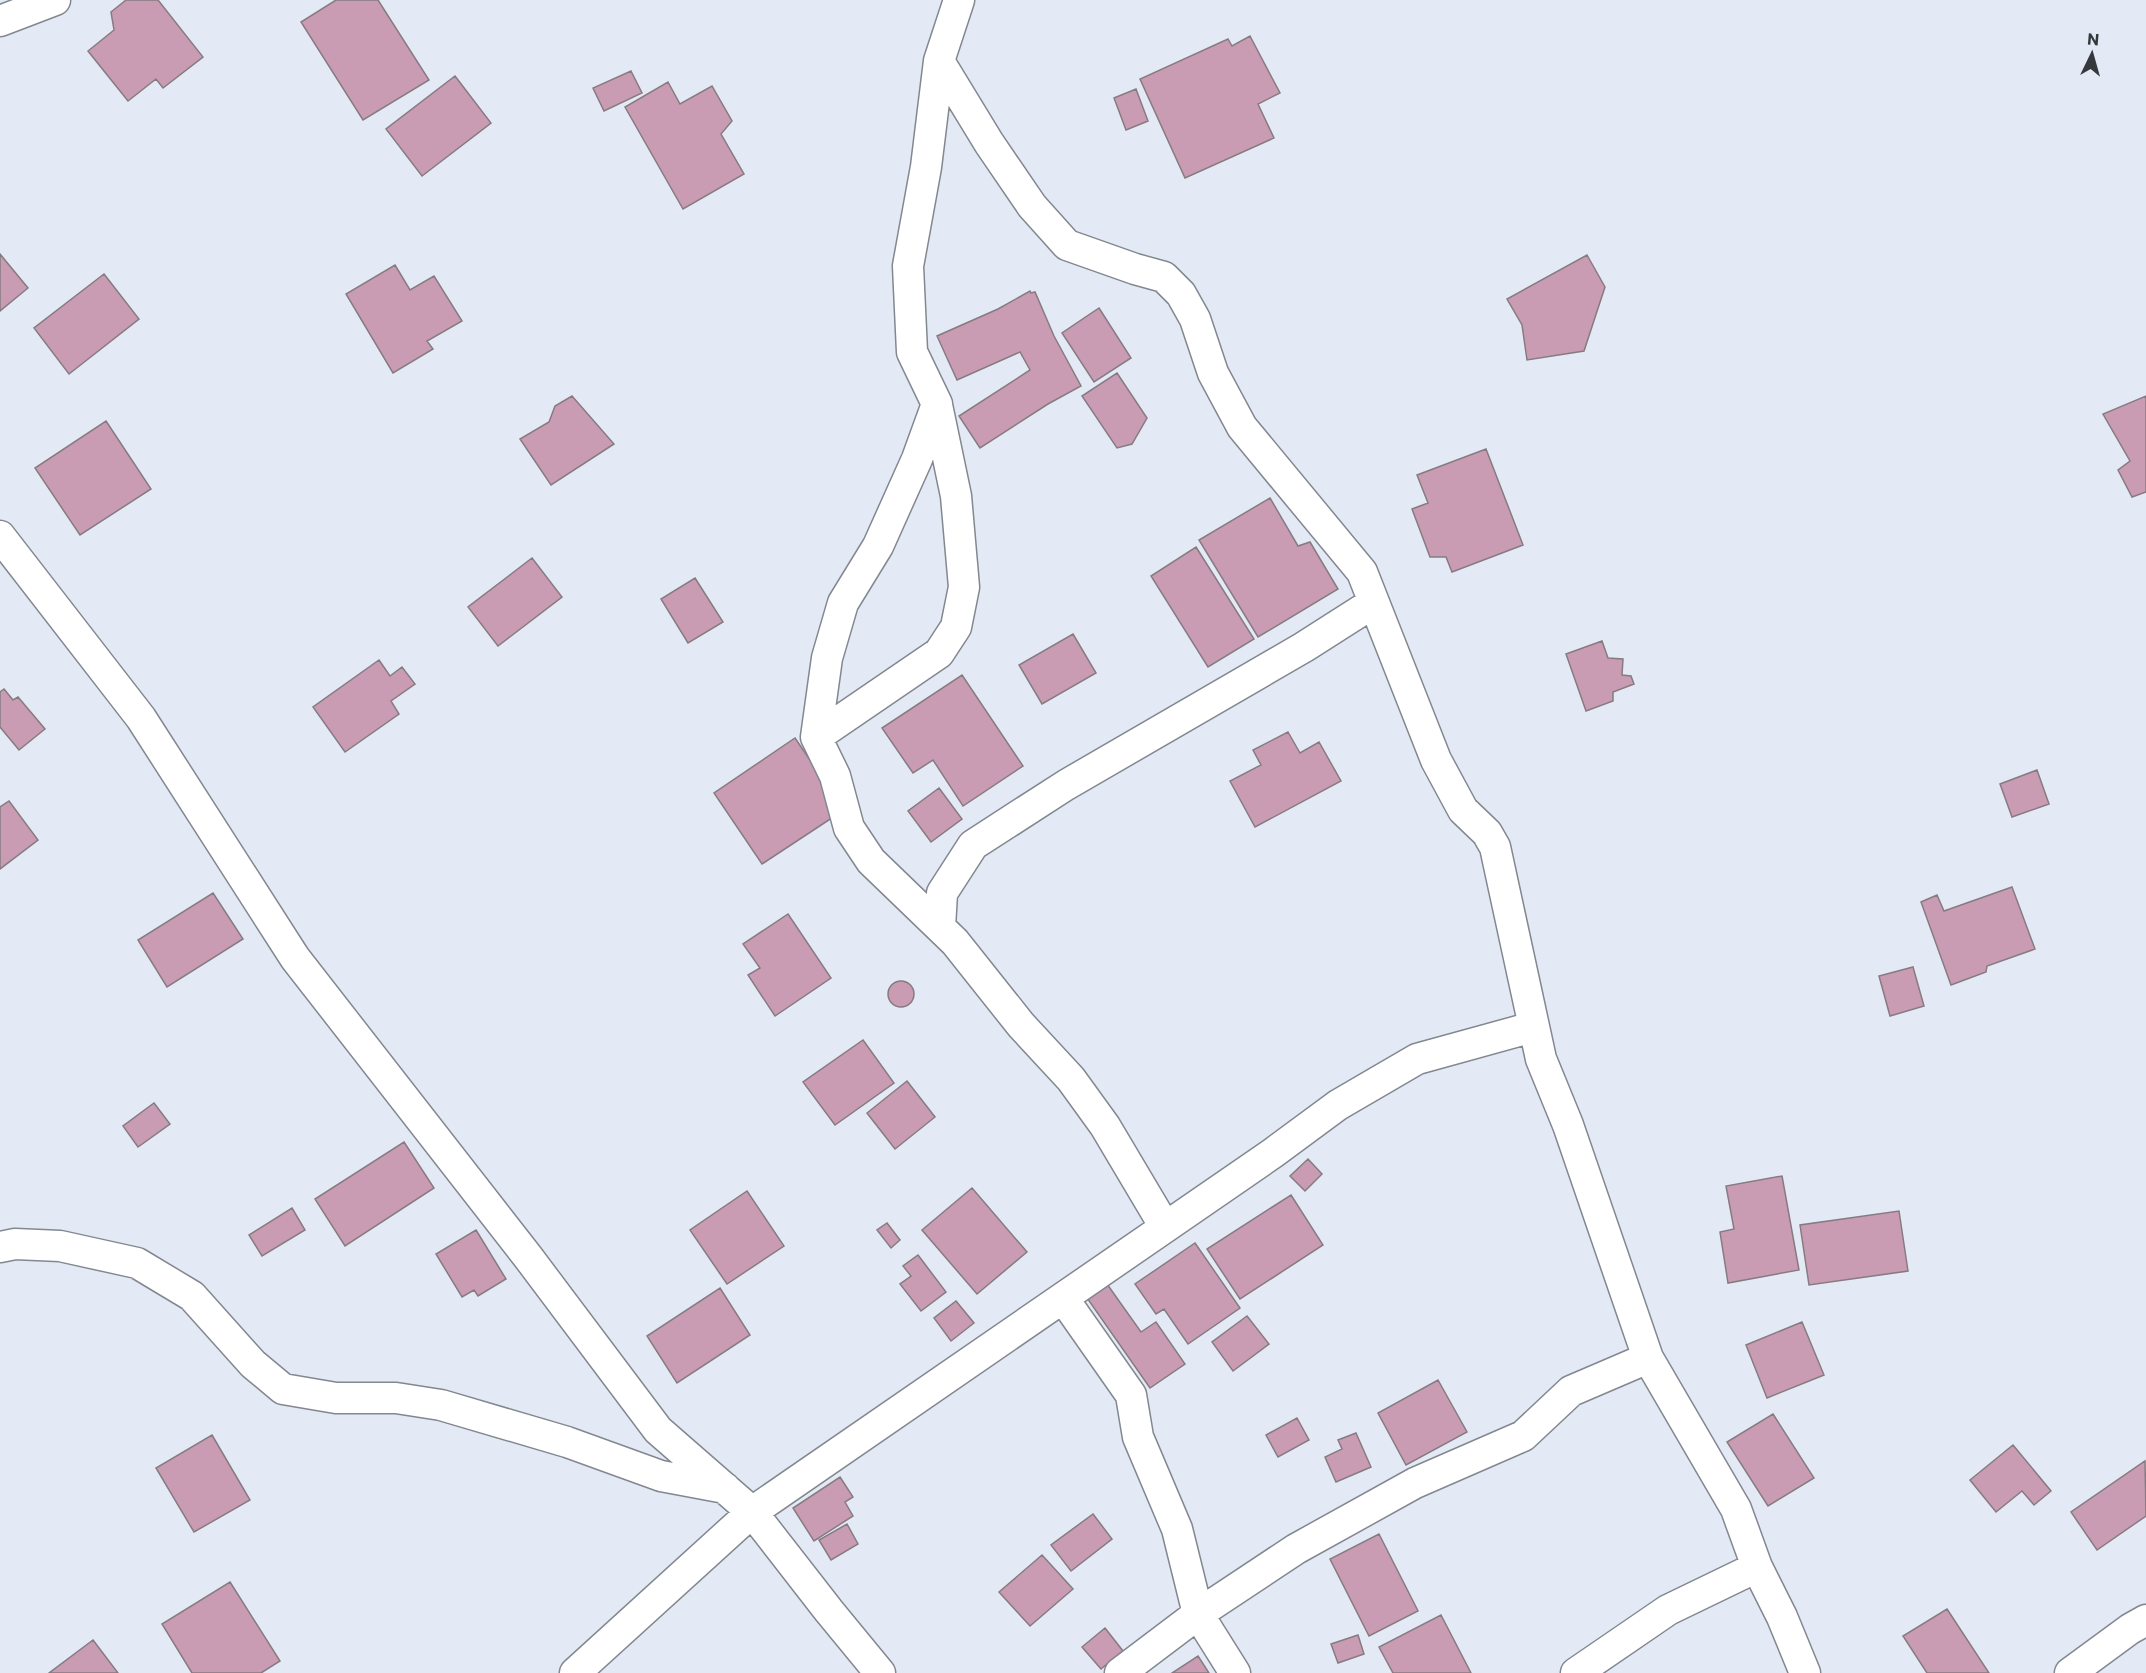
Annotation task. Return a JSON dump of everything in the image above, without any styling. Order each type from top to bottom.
[{"type":"street","points":[[0,21],[55,0]]},
{"type":"street","points":[[816,737],[939,653],[956,627],[964,587],[956,496],[937,404],[912,352],[908,266],[926,167],[939,60],[959,0]]},
{"type":"street","points":[[939,60],[989,143],[1032,206],[1067,245],[1164,277],[1181,294],[1196,319],[1213,373],[1242,427],[1362,572],[1436,760],[1463,810],[1487,833],[1495,847],[1541,1059],[1568,1125],[1648,1358],[1736,1509],[1757,1567],[1782,1617],[1805,1673]]},
{"type":"street","points":[[937,404],[917,459],[878,546],[843,603],[827,658],[816,737],[835,777],[849,828],[871,861],[955,942],[1022,1025],[1071,1079],[1104,1126],[1165,1227]]},
{"type":"street","points":[[0,536],[141,718],[295,958],[528,1257],[658,1430],[752,1512],[880,1673]]},
{"type":"street","points":[[940,927],[942,893],[973,845],[1066,785],[1304,647],[1373,603]]},
{"type":"street","points":[[575,1673],[752,1512],[1273,1153],[1338,1105],[1417,1059],[1533,1027]]},
{"type":"street","points":[[0,1247],[15,1244],[60,1246],[137,1263],[192,1296],[253,1364],[283,1389],[336,1398],[396,1398],[441,1405],[567,1442],[661,1476],[724,1488]]},
{"type":"street","points":[[1063,1298],[1131,1395],[1138,1437],[1177,1530],[1198,1614],[1235,1673]]},
{"type":"street","points":[[1120,1673],[1198,1614],[1296,1549],[1415,1483],[1523,1436],[1571,1391],[1648,1358]]},
{"type":"street","points":[[1576,1673],[1668,1610],[1757,1567]]},
{"type":"street","points":[[2070,1673],[2146,1620]]},
{"type":"building","points":[[126,0],[158,0],[203,57],[163,88],[156,79],[128,101],[88,51],[114,30],[111,12]]},
{"type":"building","points":[[336,0],[378,0],[429,80],[363,120],[301,22]]},
{"type":"building","points":[[1250,36],[1280,93],[1258,104],[1274,138],[1185,178],[1140,79],[1228,39],[1232,46]]},
{"type":"building","points":[[631,71],[642,93],[604,111],[593,88]]},
{"type":"building","points":[[455,76],[491,123],[422,176],[386,129]]},
{"type":"building","points":[[668,82],[680,104],[712,86],[732,121],[721,134],[744,174],[683,209],[625,107]]},
{"type":"building","points":[[1136,89],[1148,121],[1126,130],[1114,98]]},
{"type":"building","points":[[0,254],[28,288],[0,311]]},
{"type":"building","points":[[1587,255],[1605,287],[1584,351],[1527,360],[1522,325],[1507,299]]},
{"type":"building","points":[[395,265],[410,290],[434,276],[462,321],[427,341],[433,349],[393,373],[346,294]]},
{"type":"building","points":[[104,274],[139,319],[69,374],[34,328]]},
{"type":"building","points":[[1030,291],[1035,292],[1054,336],[1081,386],[1048,404],[980,448],[959,416],[1030,370],[1020,352],[957,380],[937,336],[998,309]]},
{"type":"building","points":[[1099,308],[1131,358],[1094,382],[1062,333]]},
{"type":"building","points":[[1117,373],[1147,418],[1132,444],[1117,448],[1082,396]]},
{"type":"building","points":[[572,396],[614,444],[551,485],[520,439],[549,422],[555,406]]},
{"type":"building","points":[[2146,396],[2146,492],[2132,497],[2118,470],[2130,461],[2103,414]]},
{"type":"building","points":[[106,421],[151,489],[80,535],[35,468]]},
{"type":"building","points":[[1486,449],[1523,545],[1452,572],[1446,557],[1430,557],[1412,509],[1428,503],[1417,475]]},
{"type":"building","points":[[1270,498],[1298,546],[1310,542],[1338,589],[1258,637],[1199,540]]},
{"type":"building","points":[[1196,547],[1254,639],[1208,667],[1151,576]]},
{"type":"building","points":[[532,558],[562,597],[498,646],[468,607]]},
{"type":"building","points":[[695,578],[723,622],[688,643],[661,599]]},
{"type":"building","points":[[1073,634],[1096,673],[1042,704],[1019,665]]},
{"type":"building","points":[[1602,641],[1608,658],[1623,659],[1622,675],[1631,676],[1634,684],[1613,692],[1613,701],[1586,711],[1566,654]]},
{"type":"building","points":[[379,660],[390,676],[402,667],[415,684],[391,701],[399,714],[345,752],[313,707]]},
{"type":"building","points":[[962,675],[1023,766],[963,806],[933,760],[913,773],[882,728]]},
{"type":"building","points":[[4,689],[13,700],[18,697],[45,729],[19,750],[0,727],[0,692]]},
{"type":"building","points":[[1288,732],[1300,753],[1319,742],[1341,781],[1255,827],[1230,781],[1261,765],[1253,750]]},
{"type":"building","points":[[795,738],[844,810],[762,864],[714,793]]},
{"type":"building","points":[[2037,770],[2049,804],[2012,817],[2000,784]]},
{"type":"building","points":[[939,788],[962,819],[931,842],[908,811]]},
{"type":"building","points":[[9,801],[38,840],[0,869],[0,807]]},
{"type":"building","points":[[2012,887],[2035,949],[1987,966],[1986,972],[1951,985],[1921,902],[1937,895],[1944,911]]},
{"type":"building","points":[[213,893],[243,939],[167,987],[138,940]]},
{"type":"building","points":[[788,914],[831,978],[775,1016],[748,975],[760,968],[743,944]]},
{"type":"building","points":[[1913,967],[1924,1006],[1890,1016],[1879,976]]},
{"type":"building","points":[[901,981],[910,985],[914,994],[910,1003],[901,1007],[892,1003],[888,994],[892,985]]},
{"type":"building","points":[[863,1040],[894,1083],[835,1125],[803,1082]]},
{"type":"building","points":[[907,1081],[935,1117],[895,1149],[867,1113]]},
{"type":"building","points":[[154,1103],[170,1124],[138,1147],[123,1126]]},
{"type":"building","points":[[404,1142],[434,1188],[345,1246],[315,1199]]},
{"type":"building","points":[[1308,1159],[1322,1174],[1305,1191],[1290,1176]]},
{"type":"building","points":[[1782,1176],[1799,1270],[1728,1283],[1720,1232],[1734,1229],[1726,1186]]},
{"type":"building","points":[[972,1188],[1027,1252],[977,1294],[922,1230]]},
{"type":"building","points":[[747,1191],[784,1246],[727,1284],[690,1230]]},
{"type":"building","points":[[1291,1195],[1323,1245],[1240,1299],[1207,1249]]},
{"type":"building","points":[[292,1208],[305,1230],[262,1256],[249,1235]]},
{"type":"building","points":[[1899,1211],[1908,1271],[1809,1285],[1800,1225]]},
{"type":"building","points":[[887,1223],[900,1240],[891,1248],[877,1230]]},
{"type":"building","points":[[476,1230],[506,1279],[478,1296],[474,1290],[462,1297],[436,1254]]},
{"type":"building","points":[[1195,1243],[1240,1308],[1188,1344],[1164,1309],[1156,1314],[1135,1284]]},
{"type":"building","points":[[918,1255],[946,1292],[921,1311],[900,1284],[911,1276],[903,1266]]},
{"type":"building","points":[[1107,1284],[1141,1332],[1156,1322],[1185,1364],[1150,1388],[1087,1298]]},
{"type":"building","points":[[720,1288],[750,1335],[677,1383],[647,1336]]},
{"type":"building","points":[[956,1301],[974,1323],[951,1341],[934,1318]]},
{"type":"building","points":[[1247,1316],[1269,1344],[1233,1371],[1212,1342]]},
{"type":"building","points":[[1802,1322],[1824,1375],[1767,1398],[1746,1345]]},
{"type":"building","points":[[1438,1380],[1467,1432],[1406,1465],[1378,1413]]},
{"type":"building","points":[[1773,1414],[1814,1478],[1768,1506],[1727,1442]]},
{"type":"building","points":[[1297,1418],[1309,1440],[1278,1457],[1266,1435]]},
{"type":"building","points":[[1356,1433],[1371,1467],[1336,1482],[1325,1457],[1342,1449],[1338,1440]]},
{"type":"building","points":[[212,1435],[250,1500],[194,1532],[156,1468]]},
{"type":"building","points":[[2013,1445],[2051,1491],[2034,1505],[2022,1491],[1996,1512],[1970,1480]]},
{"type":"building","points":[[2145,1461],[2146,1516],[2097,1550],[2071,1512]]},
{"type":"building","points":[[840,1477],[853,1497],[845,1502],[853,1516],[814,1541],[793,1508]]},
{"type":"building","points":[[1093,1514],[1112,1539],[1071,1571],[1051,1545]]},
{"type":"building","points":[[847,1524],[858,1544],[831,1560],[819,1540]]},
{"type":"building","points":[[1379,1534],[1418,1611],[1369,1636],[1330,1559]]},
{"type":"building","points":[[1042,1555],[1073,1589],[1030,1626],[999,1592]]},
{"type":"building","points":[[230,1582],[280,1661],[261,1673],[192,1673],[162,1624]]},
{"type":"building","points":[[1947,1609],[1989,1673],[1927,1673],[1903,1636]]},
{"type":"building","points":[[1441,1615],[1471,1673],[1393,1673],[1379,1647]]},
{"type":"building","points":[[1105,1628],[1123,1651],[1101,1669],[1082,1647]]},
{"type":"building","points":[[1358,1635],[1364,1654],[1338,1663],[1331,1644]]},
{"type":"building","points":[[93,1640],[118,1673],[49,1673]]},
{"type":"building","points":[[1198,1656],[1209,1673],[1172,1673]]}]
